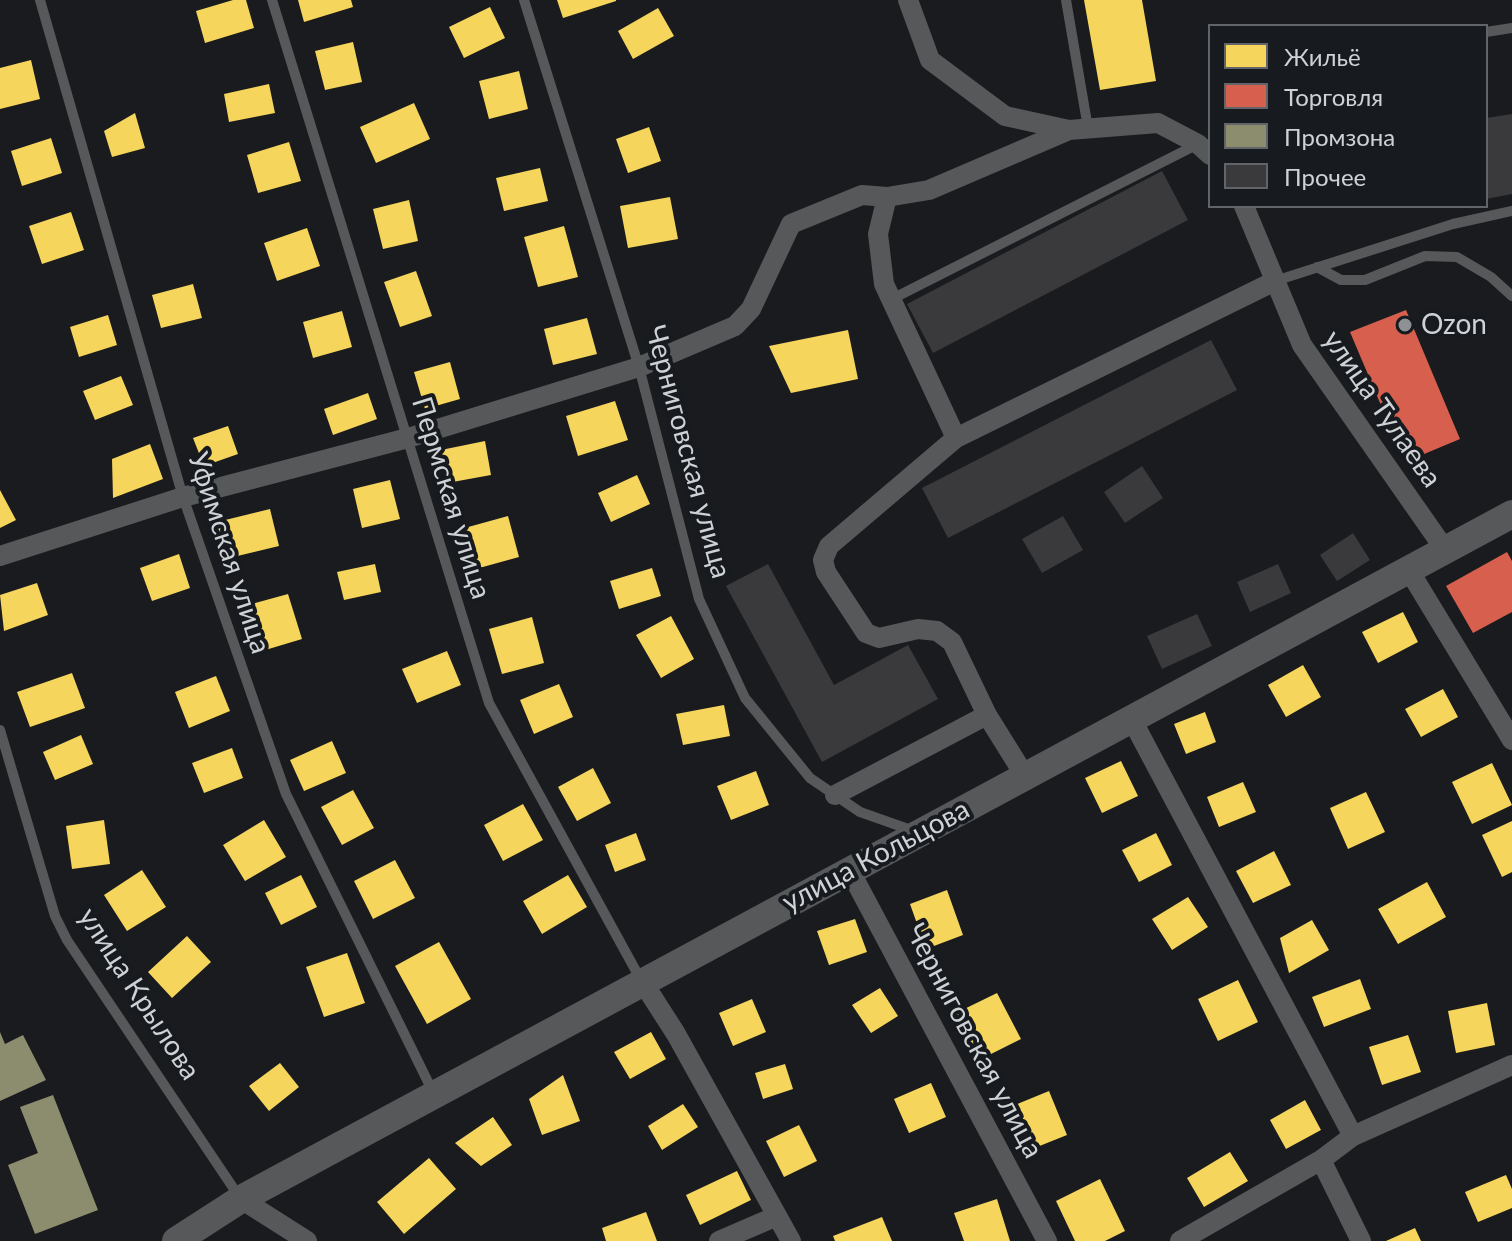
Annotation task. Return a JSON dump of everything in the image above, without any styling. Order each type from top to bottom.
[{"type":"main road","name":"улица Кольцова","points":[[176,1241],[241,1199],[644,984],[849,869],[1410,572],[1512,514]]},
{"type":"street","points":[[908,0],[930,60],[959,85],[1005,116],[1078,129],[1158,123],[1204,150]]},
{"type":"street","points":[[0,556],[183,497],[408,438],[639,367],[735,326],[751,309],[791,224],[862,195],[887,197],[929,190],[1078,129]]},
{"type":"street","points":[[887,197],[878,234],[884,284],[956,438]]},
{"type":"street","name":"улица Тулаева","points":[[1245,208],[1302,345],[1446,551]]},
{"type":"street","points":[[1025,776],[987,715],[952,642],[937,631],[918,629],[879,638],[866,633],[826,572],[823,560],[829,546],[956,438],[1275,281]]},
{"type":"street","points":[[1410,572],[1512,740]]},
{"type":"street","points":[[835,795],[987,715]]},
{"type":"street","points":[[1131,718],[1353,1136]]},
{"type":"street","name":"Черниговская улица","points":[[849,869],[1047,1241]]},
{"type":"street","points":[[644,984],[676,1034],[791,1241]]},
{"type":"street","points":[[1180,1241],[1321,1160],[1353,1136],[1512,1065]]},
{"type":"street","points":[[1321,1160],[1361,1241]]},
{"type":"street","name":"улица Крылова","points":[[241,1199],[307,1241]]},
{"type":"street","points":[[719,1241],[777,1216]]},
{"type":"lane","name":"Уфимская улица","points":[[40,0],[183,497],[286,794],[435,1097]]},
{"type":"lane","name":"Пермская улица","points":[[272,0],[489,703],[644,984]]},
{"type":"lane","name":"Черниговская улица","points":[[524,0],[639,367],[699,599],[745,698],[810,778],[860,812],[919,833]]},
{"type":"lane","points":[[1066,0],[1078,129]]},
{"type":"lane","points":[[1488,32],[1512,28]]},
{"type":"lane","points":[[890,300],[1204,150]]},
{"type":"lane","points":[[1275,281],[1453,224],[1512,211]]},
{"type":"lane","points":[[1317,267],[1341,280],[1365,280],[1425,256],[1457,257],[1491,277],[1512,296]]},
{"type":"lane","name":"улица Крылова","points":[[0,730],[55,916],[67,940],[241,1199]]},
{"type":"building: Жильё","points":[[233,0],[246,0],[254,28],[205,43],[196,11]]},
{"type":"building: Жильё","points":[[298,0],[351,0],[353,7],[304,22]]},
{"type":"building: Жильё","points":[[557,0],[616,0],[616,1],[563,18]]},
{"type":"building: Жильё","points":[[1084,0],[1142,0],[1156,81],[1100,90]]},
{"type":"building: Жильё","points":[[490,7],[505,38],[464,58],[449,27]]},
{"type":"building: Жильё","points":[[658,8],[674,36],[633,59],[618,31]]},
{"type":"building: Жильё","points":[[353,42],[362,82],[325,90],[315,51]]},
{"type":"building: Жильё","points":[[31,60],[40,99],[0,109],[0,68]]},
{"type":"building: Жильё","points":[[519,71],[528,109],[489,119],[479,81]]},
{"type":"building: Жильё","points":[[269,84],[275,113],[229,122],[224,94]]},
{"type":"building: Жильё","points":[[414,103],[430,139],[376,163],[360,127]]},
{"type":"building: Жильё","points":[[135,113],[145,148],[112,157],[104,131]]},
{"type":"building: Жильё","points":[[649,127],[661,161],[628,173],[616,139]]},
{"type":"building: Жильё","points":[[51,138],[62,173],[22,186],[11,151]]},
{"type":"building: Жильё","points":[[289,142],[301,181],[258,193],[247,155]]},
{"type":"building: Жильё","points":[[540,168],[548,201],[504,211],[496,178]]},
{"type":"building: Жильё","points":[[670,197],[678,239],[628,248],[620,206]]},
{"type":"building: Жильё","points":[[409,200],[418,241],[383,249],[373,209]]},
{"type":"building: Жильё","points":[[71,212],[84,250],[42,264],[29,226]]},
{"type":"building: Жильё","points":[[564,226],[578,277],[538,287],[524,237]]},
{"type":"building: Жильё","points":[[307,228],[320,266],[277,281],[264,243]]},
{"type":"building: Жильё","points":[[416,271],[432,316],[400,327],[384,282]]},
{"type":"building: Жильё","points":[[193,284],[202,318],[161,328],[152,295]]},
{"type":"building: Жильё","points":[[342,311],[352,347],[313,358],[303,322]]},
{"type":"building: Жильё","points":[[108,315],[117,345],[79,357],[70,327]]},
{"type":"building: Жильё","points":[[587,318],[597,354],[553,365],[544,329]]},
{"type":"building: Жильё","points":[[848,330],[858,379],[791,393],[769,346]]},
{"type":"building: Жильё","points":[[450,362],[460,399],[425,409],[414,372]]},
{"type":"building: Жильё","points":[[121,376],[133,405],[95,420],[83,391]]},
{"type":"building: Жильё","points":[[368,393],[377,419],[333,435],[324,409]]},
{"type":"building: Жильё","points":[[615,401],[628,440],[578,456],[566,416]]},
{"type":"building: Жильё","points":[[228,426],[238,454],[204,466],[193,438]]},
{"type":"building: Жильё","points":[[485,441],[491,475],[447,483],[441,450]]},
{"type":"building: Жильё","points":[[150,444],[163,479],[113,498],[112,459]]},
{"type":"building: Жильё","points":[[637,475],[650,504],[611,522],[598,493]]},
{"type":"building: Жильё","points":[[390,480],[400,519],[362,528],[353,489]]},
{"type":"building: Жильё","points":[[0,490],[16,520],[0,528]]},
{"type":"building: Жильё","points":[[270,509],[279,546],[225,559],[217,522]]},
{"type":"building: Жильё","points":[[508,516],[519,557],[472,570],[461,529]]},
{"type":"building: Жильё","points":[[179,554],[190,588],[152,601],[140,568]]},
{"type":"building: Жильё","points":[[375,564],[381,592],[344,600],[337,572]]},
{"type":"building: Жильё","points":[[652,568],[661,596],[619,609],[610,581]]},
{"type":"building: Жильё","points":[[37,583],[48,615],[4,631],[0,595]]},
{"type":"building: Жильё","points":[[288,594],[302,639],[262,651],[248,605]]},
{"type":"building: Жильё","points":[[1403,612],[1418,642],[1378,663],[1362,632]]},
{"type":"building: Жильё","points":[[671,616],[694,659],[661,678],[636,635]]},
{"type":"building: Жильё","points":[[532,617],[544,663],[502,674],[489,629]]},
{"type":"building: Жильё","points":[[447,651],[461,685],[417,703],[402,669]]},
{"type":"building: Жильё","points":[[1303,665],[1321,697],[1286,717],[1268,685]]},
{"type":"building: Жильё","points":[[72,673],[85,708],[30,727],[17,692]]},
{"type":"building: Жильё","points":[[216,676],[230,711],[189,728],[175,692]]},
{"type":"building: Жильё","points":[[559,684],[573,717],[534,734],[520,700]]},
{"type":"building: Жильё","points":[[1443,689],[1458,717],[1421,737],[1405,709]]},
{"type":"building: Жильё","points":[[724,705],[730,736],[683,745],[676,714]]},
{"type":"building: Жильё","points":[[1205,712],[1216,742],[1186,754],[1174,724]]},
{"type":"building: Жильё","points":[[81,735],[93,764],[55,780],[43,752]]},
{"type":"building: Жильё","points":[[332,741],[346,773],[304,791],[290,760]]},
{"type":"building: Жильё","points":[[232,748],[243,778],[204,793],[192,763]]},
{"type":"building: Жильё","points":[[1121,761],[1138,796],[1102,813],[1085,778]]},
{"type":"building: Жильё","points":[[1492,763],[1512,805],[1472,824],[1452,782]]},
{"type":"building: Жильё","points":[[593,768],[611,803],[577,821],[558,787]]},
{"type":"building: Жильё","points":[[756,771],[769,805],[731,820],[717,786]]},
{"type":"building: Жильё","points":[[1243,782],[1256,812],[1219,827],[1207,797]]},
{"type":"building: Жильё","points":[[353,790],[374,828],[342,845],[321,807]]},
{"type":"building: Жильё","points":[[1366,792],[1385,832],[1348,849],[1330,808]]},
{"type":"building: Жильё","points":[[523,804],[543,840],[503,861],[484,825]]},
{"type":"building: Жильё","points":[[104,820],[110,864],[72,869],[66,826]]},
{"type":"building: Жильё","points":[[264,820],[286,857],[245,881],[223,845]]},
{"type":"building: Жильё","points":[[1512,821],[1512,872],[1502,877],[1482,835]]},
{"type":"building: Жильё","points":[[636,833],[646,860],[615,872],[605,845]]},
{"type":"building: Жильё","points":[[1156,833],[1172,865],[1139,882],[1122,850]]},
{"type":"building: Жильё","points":[[1274,851],[1291,885],[1253,903],[1236,871]]},
{"type":"building: Жильё","points":[[395,860],[415,898],[373,919],[354,881]]},
{"type":"building: Жильё","points":[[142,870],[166,907],[127,931],[104,895]]},
{"type":"building: Жильё","points":[[301,875],[317,907],[281,925],[265,893]]},
{"type":"building: Жильё","points":[[568,875],[587,907],[542,934],[523,901]]},
{"type":"building: Жильё","points":[[1427,882],[1446,917],[1398,944],[1378,909]]},
{"type":"building: Жильё","points":[[947,890],[963,935],[926,949],[910,904]]},
{"type":"building: Жильё","points":[[1188,897],[1208,927],[1172,950],[1152,919]]},
{"type":"building: Жильё","points":[[855,919],[867,952],[829,965],[817,931]]},
{"type":"building: Жильё","points":[[1312,920],[1329,950],[1289,973],[1280,938]]},
{"type":"building: Жильё","points":[[187,936],[211,962],[172,998],[148,972]]},
{"type":"building: Жильё","points":[[439,942],[471,999],[427,1024],[395,966]]},
{"type":"building: Жильё","points":[[347,953],[365,1003],[324,1017],[306,967]]},
{"type":"building: Жильё","points":[[1360,979],[1371,1009],[1324,1027],[1312,997]]},
{"type":"building: Жильё","points":[[1238,980],[1258,1022],[1218,1041],[1198,999]]},
{"type":"building: Жильё","points":[[880,988],[898,1016],[871,1033],[852,1005]]},
{"type":"building: Жильё","points":[[997,993],[1021,1039],[977,1061],[954,1014]]},
{"type":"building: Жильё","points":[[752,999],[766,1032],[733,1046],[719,1013]]},
{"type":"building: Жильё","points":[[1487,1003],[1495,1045],[1456,1053],[1448,1011]]},
{"type":"building: Жильё","points":[[651,1032],[666,1059],[630,1079],[614,1052]]},
{"type":"building: Жильё","points":[[1408,1035],[1421,1072],[1382,1085],[1369,1047]]},
{"type":"building: Жильё","points":[[280,1063],[299,1087],[269,1111],[249,1086]]},
{"type":"building: Жильё","points":[[785,1064],[793,1089],[763,1099],[755,1073]]},
{"type":"building: Жильё","points":[[563,1075],[580,1121],[542,1135],[529,1099]]},
{"type":"building: Жильё","points":[[931,1083],[946,1117],[909,1133],[894,1099]]},
{"type":"building: Жильё","points":[[1049,1091],[1067,1135],[1027,1151],[1010,1107]]},
{"type":"building: Жильё","points":[[1305,1100],[1321,1130],[1286,1149],[1270,1120]]},
{"type":"building: Жильё","points":[[683,1104],[698,1127],[662,1150],[648,1126]]},
{"type":"building: Жильё","points":[[493,1117],[512,1145],[481,1166],[455,1143]]},
{"type":"building: Жильё","points":[[799,1125],[817,1161],[784,1177],[766,1141]]},
{"type":"building: Жильё","points":[[1230,1152],[1248,1181],[1204,1207],[1187,1178]]},
{"type":"building: Жильё","points":[[429,1158],[456,1189],[404,1234],[377,1202]]},
{"type":"building: Жильё","points":[[737,1171],[751,1200],[700,1225],[686,1195]]},
{"type":"building: Жильё","points":[[1506,1175],[1512,1189],[1512,1208],[1478,1222],[1465,1192]]},
{"type":"building: Жильё","points":[[1100,1179],[1125,1231],[1105,1241],[1075,1241],[1056,1201]]},
{"type":"building: Жильё","points":[[997,1199],[1010,1241],[964,1241],[954,1213]]},
{"type":"building: Жильё","points":[[646,1212],[657,1241],[606,1241],[602,1228]]},
{"type":"building: Жильё","points":[[882,1217],[892,1241],[835,1241],[833,1236]]},
{"type":"building: Жильё","points":[[1415,1228],[1421,1241],[1386,1241]]},
{"type":"building: Торговля","points":[[1406,310],[1460,439],[1405,462],[1350,332]]},
{"type":"building: Торговля","points":[[1507,552],[1512,561],[1512,612],[1473,633],[1446,586]]},
{"type":"building: Промзона","points":[[0,1032],[5,1044],[23,1035],[46,1080],[0,1101]]},
{"type":"building: Промзона","points":[[53,1095],[98,1210],[35,1234],[8,1165],[38,1153],[20,1107]]},
{"type":"building: Прочее","points":[[1512,114],[1512,194],[1488,199],[1488,118]]},
{"type":"building: Прочее","points":[[1162,171],[1188,220],[933,353],[907,304]]},
{"type":"building: Прочее","points":[[1211,340],[1237,390],[948,538],[922,488]]},
{"type":"building: Прочее","points":[[1142,466],[1163,498],[1125,523],[1104,492]]},
{"type":"building: Прочее","points":[[1063,516],[1083,550],[1042,573],[1022,539]]},
{"type":"building: Прочее","points":[[1353,533],[1370,560],[1337,581],[1320,555]]},
{"type":"building: Прочее","points":[[768,564],[834,685],[908,645],[938,699],[822,762],[726,586]]},
{"type":"building: Прочее","points":[[1278,564],[1291,593],[1250,612],[1237,582]]},
{"type":"building: Прочее","points":[[1197,614],[1212,646],[1162,669],[1147,636]]},
{"type":"place","name":"Ozon","points":[[1405,325]]}]
